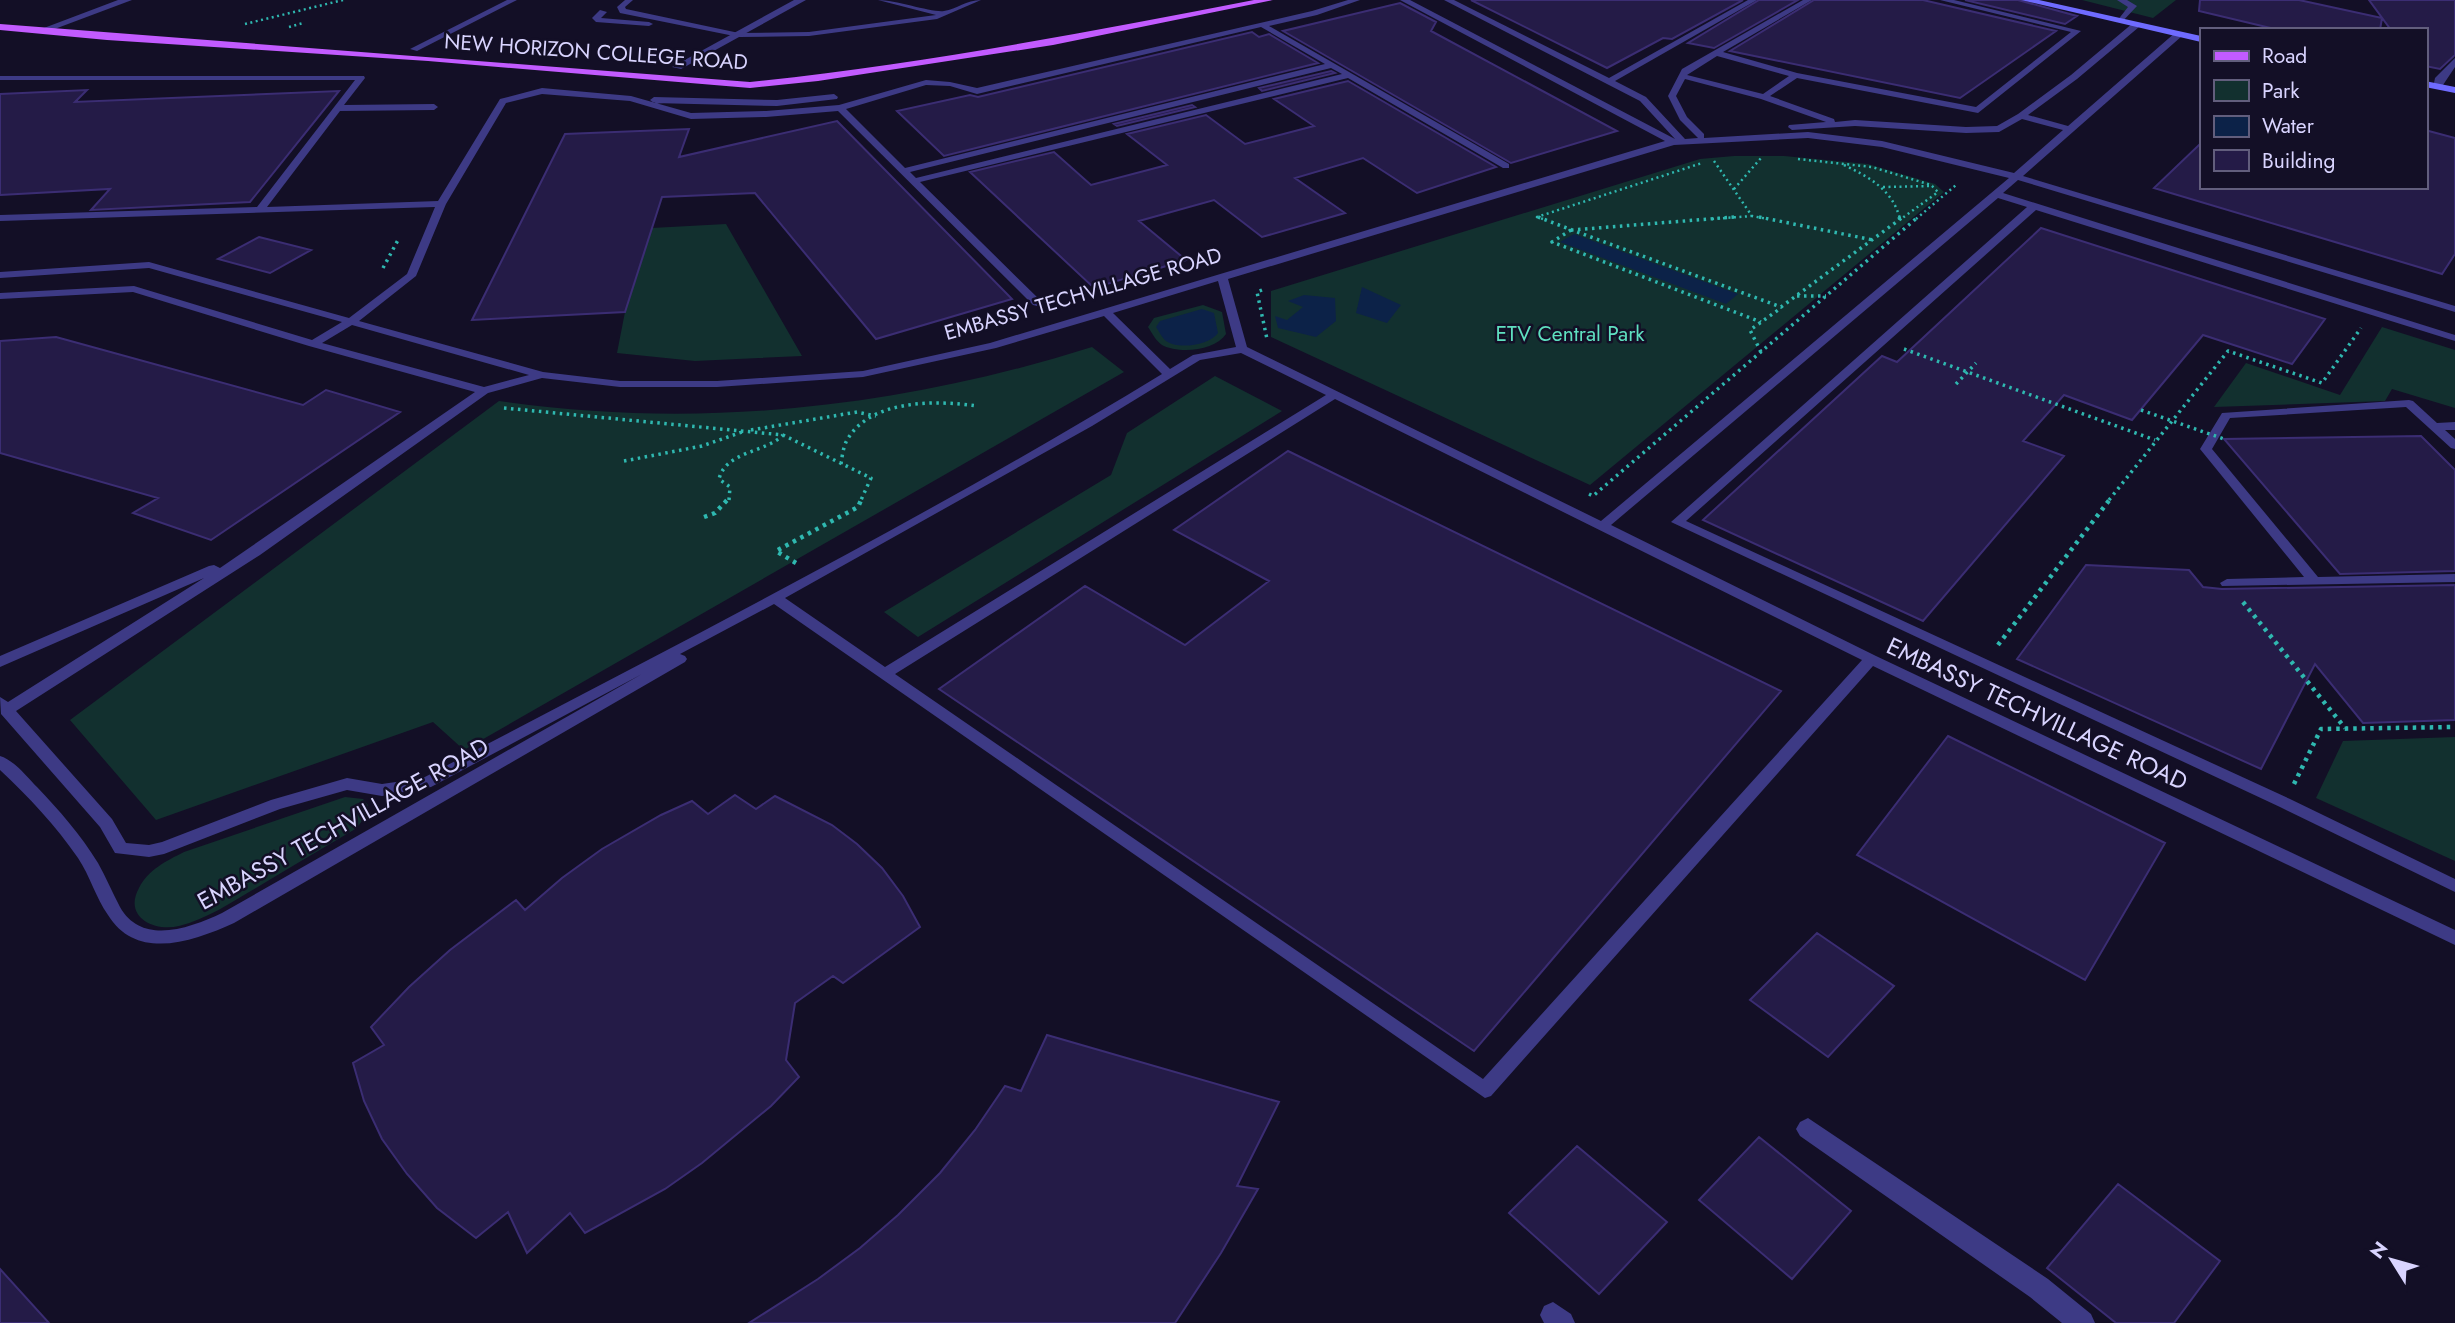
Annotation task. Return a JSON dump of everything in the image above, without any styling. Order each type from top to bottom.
[{"type":"main road","name":"NEW HORIZON COLLEGE ROAD","points":[[762,72],[824,66],[1051,32],[1213,0]]},
{"type":"main road","name":"NEW HORIZON COLLEGE ROAD","points":[[0,27],[750,85],[818,78],[1040,44],[1268,0]]},
{"type":"main road","points":[[2026,0],[2200,39]]},
{"type":"main road","name":"NEW HORIZON COLLEGE ROAD","points":[[0,21],[113,32],[258,37],[701,69]]},
{"type":"main road","name":"NEW HORIZON COLLEGE ROAD","points":[[737,72],[750,73]]},
{"type":"main road","points":[[2431,85],[2455,90]]},
{"type":"street","points":[[41,31],[127,0]]},
{"type":"street","points":[[677,67],[801,0]]},
{"type":"street","points":[[2431,85],[2439,80],[2455,61]]},
{"type":"street","points":[[1808,1129],[2039,1288],[2082,1323]]},
{"type":"lane","points":[[414,49],[513,0]]},
{"type":"lane","points":[[629,0],[621,7],[624,11],[739,35],[809,34],[944,14],[977,0]]},
{"type":"lane","points":[[882,0],[944,14]]},
{"type":"lane","points":[[909,0],[936,6]]},
{"type":"lane","points":[[631,99],[691,116],[840,108],[926,82],[950,84],[977,91],[1314,13],[1356,0]]},
{"type":"lane","points":[[1404,0],[1682,141]]},
{"type":"lane","points":[[1448,0],[1643,99],[1682,141]]},
{"type":"lane","points":[[1609,81],[1753,0]]},
{"type":"lane","points":[[1701,136],[1684,118],[1672,96],[1681,76],[1808,0]]},
{"type":"lane","points":[[1716,53],[1796,75],[1978,110],[2077,31],[1944,0]]},
{"type":"lane","points":[[2121,0],[2133,6],[2121,22]]},
{"type":"lane","points":[[603,12],[596,18],[598,20],[696,26]]},
{"type":"lane","points":[[1261,24],[1506,166]]},
{"type":"lane","name":"EMBASSY TECHVILLAGE ROAD","points":[[0,275],[149,265],[542,375],[620,384],[717,384],[863,374],[992,346],[1701,136],[1835,122],[1966,130],[1999,129],[2021,116],[2136,25]]},
{"type":"lane","points":[[1601,527],[1995,195],[2179,34]]},
{"type":"lane","points":[[903,171],[1332,65]]},
{"type":"lane","points":[[914,181],[1349,75]]},
{"type":"lane","points":[[1764,97],[1796,75]]},
{"type":"lane","points":[[1681,76],[1764,97],[1835,122]]},
{"type":"lane","points":[[0,78],[361,78],[259,211]]},
{"type":"lane","points":[[313,344],[352,321],[411,275],[441,204],[503,101],[542,91],[631,99],[777,103],[834,97]]},
{"type":"lane","points":[[338,108],[434,107]]},
{"type":"lane","points":[[840,108],[1037,303]]},
{"type":"lane","points":[[2021,116],[2068,129]]},
{"type":"lane","name":"EMBASSY TECHVILLAGE ROAD","points":[[1682,141],[1808,135],[1882,144],[2014,176],[2455,309]]},
{"type":"lane","points":[[1995,195],[2455,338]]},
{"type":"lane","points":[[0,218],[441,204]]},
{"type":"lane","points":[[2034,206],[1677,522],[2285,803],[2455,886]]},
{"type":"lane","points":[[1222,276],[1242,349]]},
{"type":"lane","points":[[0,296],[134,289],[313,344],[484,391]]},
{"type":"lane","points":[[1105,311],[1168,373]]},
{"type":"lane","name":"EMBASSY TECHVILLAGE ROAD","points":[[3,706],[106,824],[121,849],[149,851],[180,843],[276,804],[347,784],[382,790],[426,783],[816,576],[1088,424],[1197,357],[1242,349],[1871,659],[2455,938]]},
{"type":"lane","points":[[3,706],[255,552],[484,391],[542,375]]},
{"type":"lane","points":[[885,674],[1336,394]]},
{"type":"lane","points":[[2314,580],[2206,449],[2226,415],[2409,404],[2455,445]]},
{"type":"lane","points":[[2434,427],[2455,426]]},
{"type":"lane","points":[[0,662],[255,552]]},
{"type":"lane","points":[[2227,583],[2455,578]]},
{"type":"lane","points":[[775,598],[1485,1090],[1871,659]]},
{"type":"lane","name":"EMBASSY TECHVILLAGE ROAD","points":[[0,761],[34,794],[82,851],[99,878],[114,912],[122,921],[132,929],[151,936],[174,939],[208,928],[260,900],[724,633],[753,609]]},
{"type":"path","points":[[239,25],[343,0]]},
{"type":"path","points":[[1734,189],[1761,158]]},
{"type":"path","points":[[1749,159],[1773,159]]},
{"type":"path","points":[[1761,352],[1750,330],[1938,192],[1934,186],[1871,167],[1797,159]]},
{"type":"path","points":[[1867,159],[1892,167]]},
{"type":"path","points":[[1726,160],[1694,165],[1537,217],[1781,307]]},
{"type":"path","points":[[1714,161],[1752,216]]},
{"type":"path","points":[[1839,162],[1882,187],[1895,204],[1900,221]]},
{"type":"path","points":[[1943,181],[1995,195]]},
{"type":"path","points":[[1581,490],[1593,496],[1956,185]]},
{"type":"path","points":[[1882,187],[1934,186]]},
{"type":"path","points":[[1761,322],[1552,242],[1572,230],[1752,216],[1874,241]]},
{"type":"path","points":[[378,278],[398,240]]},
{"type":"path","points":[[1268,342],[1257,292],[1270,288]]},
{"type":"path","points":[[1797,296],[1826,296]]},
{"type":"path","points":[[1984,664],[2155,440],[2228,351],[2322,383],[2372,313]]},
{"type":"path","points":[[1880,341],[2155,440]]},
{"type":"path","points":[[1956,384],[1976,363]]},
{"type":"path","points":[[469,401],[502,408],[783,435],[871,478],[858,507],[776,551],[816,576]]},
{"type":"path","points":[[841,464],[841,453],[852,433],[891,409],[926,402],[977,406]]},
{"type":"path","points":[[2141,410],[2224,439]]},
{"type":"path","points":[[624,461],[702,446],[744,431],[857,412],[876,416]]},
{"type":"path","points":[[704,517],[715,513],[729,501],[730,488],[719,479],[723,466],[735,458],[772,447],[783,435]]},
{"type":"path","points":[[2227,583],[2346,729]]},
{"type":"path","points":[[2285,803],[2322,729],[2455,727]]},
{"type":"green space","points":[[2082,0],[2176,0],[2153,18]]},
{"type":"green space","name":"ETV Central Park","points":[[1784,156],[1868,164],[1935,184],[1944,192],[1590,485],[1271,337],[1271,291],[1700,159]]},
{"type":"green space","points":[[726,224],[802,356],[695,361],[617,353],[625,312],[652,228]]},
{"type":"green space","points":[[1203,305],[1222,312],[1226,334],[1214,344],[1187,350],[1169,348],[1154,337],[1148,327],[1154,318]]},
{"type":"green space","points":[[2382,327],[2455,350],[2455,408],[2392,389],[2385,401],[2214,407],[2246,363],[2340,395]]},
{"type":"green space","points":[[1092,347],[1124,372],[464,750],[433,722],[156,820],[70,720],[499,401],[574,410],[649,413],[724,413],[798,408],[872,399],[946,385]]},
{"type":"green space","points":[[1215,376],[1282,411],[918,637],[884,612],[1111,475],[1127,433]]},
{"type":"green space","points":[[2455,737],[2455,861],[2316,798],[2343,741]]},
{"type":"green space","points":[[345,797],[363,799],[368,805],[368,812],[357,828],[228,904],[179,926],[160,927],[144,920],[138,914],[135,898],[139,888],[152,871],[171,859],[184,852]]},
{"type":"water","points":[[1574,234],[1738,294],[1726,304],[1560,242]]},
{"type":"water","points":[[1362,287],[1401,305],[1387,323],[1356,313]]},
{"type":"water","points":[[1304,295],[1335,298],[1336,321],[1316,337],[1278,328],[1275,316],[1287,320],[1303,307],[1288,301]]},
{"type":"water","points":[[1202,309],[1214,313],[1218,333],[1208,341],[1186,346],[1171,344],[1156,327],[1160,321]]},
{"type":"building","points":[[1471,0],[1743,0],[1672,39],[1663,38],[1607,68]]},
{"type":"building","points":[[1759,0],[1798,0],[1714,48],[1688,43]]},
{"type":"building","points":[[1814,0],[1923,0],[2056,31],[1960,98],[1730,51]]},
{"type":"building","points":[[1965,0],[2018,0],[2077,16],[2065,24]]},
{"type":"building","points":[[2200,0],[2299,0],[2382,18],[2380,28],[2271,28],[2199,11]]},
{"type":"building","points":[[2369,0],[2455,0],[2455,55],[2440,69],[2427,66],[2427,28],[2390,28]]},
{"type":"building","points":[[1400,3],[1436,22],[1431,31],[1617,131],[1511,163],[1283,31]]},
{"type":"building","points":[[1252,32],[1259,37],[1269,34],[1318,63],[944,156],[897,111],[970,95],[978,97]]},
{"type":"building","points":[[1331,71],[1335,73],[1262,91],[1259,88]]},
{"type":"building","points":[[1348,81],[1496,167],[1417,193],[1363,158],[1295,178],[1345,213],[1262,237],[1214,200],[1139,221],[1186,260],[1094,288],[970,172],[1054,152],[1091,185],[1167,165],[1127,134],[1206,115],[1245,144],[1314,126],[1274,99]]},
{"type":"building","points":[[87,90],[75,102],[339,91],[250,202],[91,210],[110,189],[0,195],[0,94]]},
{"type":"building","points":[[1192,105],[1195,107],[1117,126],[1114,124]]},
{"type":"building","points":[[837,121],[1012,299],[876,339],[755,193],[662,197],[625,312],[472,320],[565,134],[689,129],[679,157]]},
{"type":"building","points":[[2427,131],[2455,138],[2455,254],[2442,274],[2154,188],[2200,144],[2200,189],[2427,189]]},
{"type":"building","points":[[2041,228],[2325,319],[2292,364],[2203,335],[2132,420],[2064,395],[2023,441],[2064,456],[1923,621],[1703,520],[1882,356],[1897,362]]},
{"type":"building","points":[[259,237],[311,250],[270,273],[218,259]]},
{"type":"building","points":[[56,337],[303,405],[326,390],[400,412],[211,540],[133,513],[158,498],[0,453],[0,341]]},
{"type":"building","points":[[2421,436],[2455,470],[2455,571],[2340,574],[2224,439]]},
{"type":"building","points":[[1288,451],[1781,691],[1474,1051],[939,689],[1085,586],[1185,645],[1269,581],[1174,530]]},
{"type":"building","points":[[2086,565],[2189,570],[2203,587],[2222,589],[2455,585],[2455,720],[2363,723],[2315,664],[2261,769],[2017,659]]},
{"type":"building","points":[[1948,736],[2165,843],[2085,980],[1857,855]]},
{"type":"building","points":[[735,795],[756,809],[775,796],[832,825],[882,868],[903,896],[920,927],[843,983],[833,976],[795,1003],[786,1060],[799,1077],[771,1106],[702,1163],[665,1189],[585,1233],[570,1213],[527,1253],[508,1212],[476,1238],[437,1208],[407,1174],[382,1139],[364,1101],[353,1063],[384,1045],[371,1027],[409,987],[450,950],[516,900],[525,910],[562,878],[602,849],[661,815],[692,801],[708,814]]},
{"type":"building","points":[[1817,933],[1894,986],[1828,1057],[1750,1000]]},
{"type":"building","points":[[1047,1035],[1279,1102],[1237,1186],[1258,1189],[1221,1253],[1175,1323],[749,1323],[818,1279],[898,1215],[940,1173],[975,1130],[1005,1086],[1021,1091]]},
{"type":"building","points":[[1759,1137],[1851,1211],[1792,1279],[1699,1200]]},
{"type":"building","points":[[1577,1146],[1667,1222],[1599,1294],[1509,1213]]},
{"type":"building","points":[[2118,1184],[2220,1261],[2174,1323],[2116,1323],[2047,1268]]},
{"type":"building","points":[[0,1269],[49,1323],[0,1323]]}]
